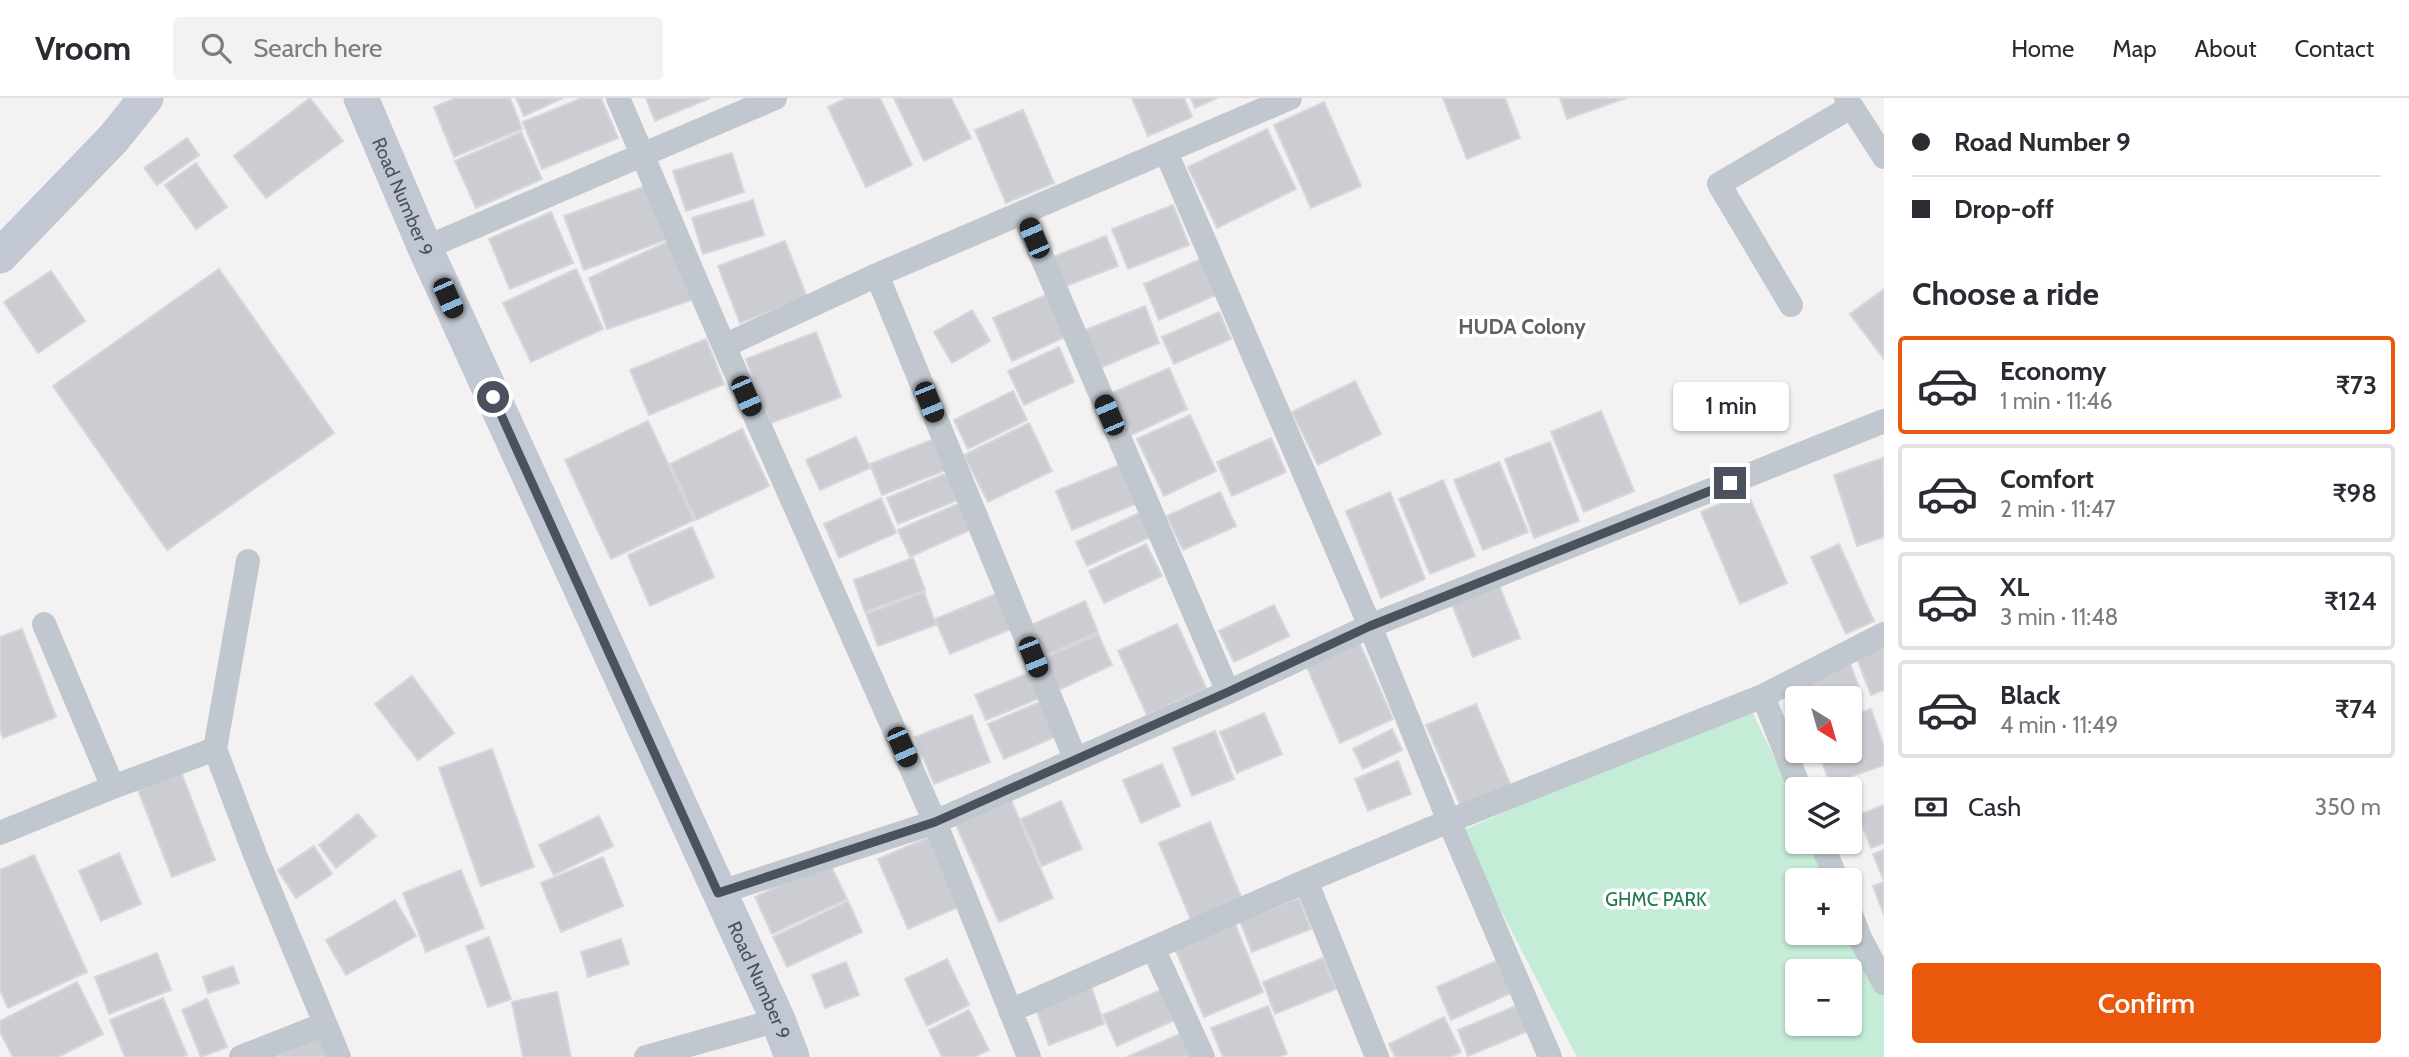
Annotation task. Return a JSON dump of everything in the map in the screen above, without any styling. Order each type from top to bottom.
[{"type":"street","points":[[1,254],[113,139],[146,98]]},
{"type":"street","name":"Road Number 9","points":[[361,98],[425,248],[778,1020],[792,1057]]},
{"type":"street","points":[[618,98],[724,346],[935,822],[1029,1057]]},
{"type":"street","points":[[425,248],[775,98]]},
{"type":"street","points":[[724,346],[877,275],[1166,152],[1280,100]]},
{"type":"street","points":[[1791,305],[1719,184],[1849,103],[1884,157]]},
{"type":"street","points":[[1166,152],[1370,626],[1449,821],[1550,1057]]},
{"type":"street","points":[[1023,212],[1228,692]]},
{"type":"street","points":[[877,275],[1075,758]]},
{"type":"street","points":[[718,893],[935,822],[1370,626],[1884,421]]},
{"type":"street","points":[[248,561],[215,749],[256,857],[339,1057]]},
{"type":"street","points":[[44,624],[113,787]]},
{"type":"street","points":[[1010,1011],[1449,821],[1763,696],[1884,634]]},
{"type":"street","points":[[1763,696],[1795,777]]},
{"type":"street","points":[[0,833],[215,749]]},
{"type":"street","points":[[1306,881],[1377,1057]]},
{"type":"street","points":[[1862,942],[1884,983]]},
{"type":"street","points":[[1153,948],[1203,1057]]},
{"type":"street","points":[[646,1057],[778,1020]]},
{"type":"street","points":[[241,1057],[325,1024]]},
{"type":"green space","name":"GHMC PARK","points":[[1748,703],[1785,780],[1785,854],[1821,854],[1827,868],[1785,868],[1785,945],[1858,945],[1884,986],[1884,1057],[1577,1057],[1460,832]]},
{"type":"building","points":[[310,98],[343,141],[266,198],[234,156]]},
{"type":"building","points":[[456,98],[510,98],[522,129],[454,157],[434,107]]},
{"type":"building","points":[[516,98],[563,98],[524,116]]},
{"type":"building","points":[[582,98],[601,98],[618,138],[542,169],[523,122]]},
{"type":"building","points":[[646,98],[710,98],[655,121]]},
{"type":"building","points":[[847,98],[880,98],[912,165],[866,187],[828,107]]},
{"type":"building","points":[[894,98],[951,98],[971,138],[924,161]]},
{"type":"building","points":[[1132,98],[1184,98],[1192,117],[1148,136]]},
{"type":"building","points":[[1191,98],[1217,98],[1195,108]]},
{"type":"building","points":[[1443,98],[1505,98],[1520,138],[1467,159]]},
{"type":"building","points":[[1560,98],[1626,98],[1567,119]]},
{"type":"building","points":[[1324,102],[1361,186],[1311,208],[1274,125]]},
{"type":"building","points":[[1023,110],[1054,183],[1006,203],[975,130]]},
{"type":"building","points":[[1267,129],[1296,189],[1217,228],[1188,167]]},
{"type":"building","points":[[521,132],[542,179],[476,208],[455,161]]},
{"type":"building","points":[[187,138],[199,155],[157,185],[144,168]]},
{"type":"building","points":[[732,153],[744,192],[686,211],[673,171]]},
{"type":"building","points":[[196,163],[227,207],[196,229],[165,185]]},
{"type":"building","points":[[648,185],[668,239],[584,270],[564,216]]},
{"type":"building","points":[[753,200],[764,235],[703,254],[692,218]]},
{"type":"building","points":[[1173,205],[1189,245],[1128,269],[1112,229]]},
{"type":"building","points":[[551,212],[573,263],[510,289],[489,239]]},
{"type":"building","points":[[1106,236],[1118,266],[1061,288],[1050,258]]},
{"type":"building","points":[[671,240],[695,299],[607,329],[589,278]]},
{"type":"building","points":[[785,241],[807,297],[740,323],[718,266]]},
{"type":"building","points":[[1203,258],[1218,294],[1159,320],[1144,284]]},
{"type":"building","points":[[219,269],[334,433],[167,550],[53,386]]},
{"type":"building","points":[[576,269],[603,329],[531,362],[503,303]]},
{"type":"building","points":[[51,271],[85,321],[38,353],[4,302]]},
{"type":"building","points":[[1884,289],[1884,359],[1850,314]]},
{"type":"building","points":[[1046,295],[1065,337],[1012,361],[993,318]]},
{"type":"building","points":[[1145,306],[1159,343],[1100,368],[1085,330]]},
{"type":"building","points":[[972,310],[990,341],[952,363],[934,332]]},
{"type":"building","points":[[1219,312],[1231,339],[1174,364],[1162,337]]},
{"type":"building","points":[[816,332],[841,397],[771,423],[746,359]]},
{"type":"building","points":[[706,339],[724,384],[649,415],[630,370]]},
{"type":"building","points":[[1059,347],[1074,382],[1024,405],[1008,371]]},
{"type":"building","points":[[1169,368],[1187,409],[1131,435],[1112,393]]},
{"type":"building","points":[[1355,381],[1381,434],[1318,465],[1292,412]]},
{"type":"building","points":[[1013,391],[1027,420],[968,449],[954,420]]},
{"type":"building","points":[[1601,411],[1634,491],[1584,512],[1551,432]]},
{"type":"building","points":[[1190,415],[1216,471],[1164,496],[1137,439]]},
{"type":"building","points":[[648,421],[694,520],[611,559],[565,460]]},
{"type":"building","points":[[1029,423],[1052,471],[988,502],[964,455]]},
{"type":"building","points":[[742,429],[769,486],[696,520],[670,464]]},
{"type":"building","points":[[856,437],[870,468],[820,490],[806,460]]},
{"type":"building","points":[[1271,438],[1286,472],[1232,496],[1217,462]]},
{"type":"building","points":[[934,439],[946,470],[882,495],[870,464]]},
{"type":"building","points":[[1550,442],[1579,521],[1534,538],[1505,459]]},
{"type":"building","points":[[1883,458],[1884,537],[1857,546],[1834,475]]},
{"type":"building","points":[[1499,462],[1528,532],[1483,550],[1454,480]]},
{"type":"building","points":[[1119,465],[1135,504],[1072,530],[1056,491]]},
{"type":"building","points":[[947,473],[958,500],[898,524],[887,498]]},
{"type":"building","points":[[1443,480],[1475,556],[1430,574],[1399,499]]},
{"type":"building","points":[[1220,492],[1236,526],[1183,550],[1167,516]]},
{"type":"building","points":[[1390,492],[1425,579],[1381,598],[1346,511]]},
{"type":"building","points":[[1747,492],[1787,583],[1740,604],[1701,512]]},
{"type":"building","points":[[881,498],[896,533],[839,558],[824,524]]},
{"type":"building","points":[[960,503],[972,529],[910,557],[898,530]]},
{"type":"building","points":[[1141,512],[1152,536],[1087,566],[1076,542]]},
{"type":"building","points":[[692,527],[714,577],[650,606],[628,555]]},
{"type":"building","points":[[1146,544],[1162,576],[1104,603],[1089,571]]},
{"type":"building","points":[[1839,544],[1874,621],[1846,634],[1811,557]]},
{"type":"building","points":[[913,558],[925,590],[865,612],[854,580]]},
{"type":"building","points":[[1499,585],[1520,638],[1473,657],[1452,604]]},
{"type":"building","points":[[924,592],[936,625],[878,646],[866,614]]},
{"type":"building","points":[[996,594],[1011,629],[950,654],[935,619]]},
{"type":"building","points":[[1085,601],[1098,632],[1040,658],[1027,627]]},
{"type":"building","points":[[1274,605],[1289,636],[1234,662],[1219,631]]},
{"type":"building","points":[[1177,624],[1206,688],[1147,715],[1118,651]]},
{"type":"building","points":[[22,629],[56,717],[3,738],[0,729],[0,637]]},
{"type":"building","points":[[1098,634],[1112,665],[1052,693],[1038,661]]},
{"type":"building","points":[[1359,642],[1393,719],[1340,743],[1306,665]]},
{"type":"building","points":[[1884,645],[1884,690],[1871,695],[1856,656]]},
{"type":"building","points":[[1849,661],[1859,686],[1794,686],[1793,682]]},
{"type":"building","points":[[1029,673],[1040,698],[986,720],[975,695]]},
{"type":"building","points":[[412,676],[454,733],[418,760],[375,704]]},
{"type":"building","points":[[1042,701],[1057,736],[1004,759],[988,724]]},
{"type":"building","points":[[1476,704],[1511,786],[1461,807],[1426,725]]},
{"type":"building","points":[[1871,709],[1884,747],[1884,765],[1850,777],[1827,777],[1822,763],[1862,763],[1862,712]]},
{"type":"building","points":[[1264,713],[1282,754],[1237,773],[1220,732]]},
{"type":"building","points":[[972,715],[990,762],[934,784],[915,737]]},
{"type":"building","points":[[1392,729],[1402,750],[1363,769],[1353,749]]},
{"type":"building","points":[[1215,731],[1234,779],[1192,796],[1173,748]]},
{"type":"building","points":[[492,749],[534,867],[481,886],[439,768]]},
{"type":"building","points":[[1398,761],[1411,794],[1368,811],[1355,779]]},
{"type":"building","points":[[1162,764],[1180,806],[1141,823],[1123,780]]},
{"type":"building","points":[[181,772],[215,860],[172,877],[138,790]]},
{"type":"building","points":[[1011,800],[1053,898],[999,922],[956,825]]},
{"type":"building","points":[[1061,801],[1082,849],[1042,866],[1021,819]]},
{"type":"building","points":[[1884,805],[1884,843],[1871,848],[1862,825],[1862,813]]},
{"type":"building","points":[[358,814],[376,836],[336,868],[319,845]]},
{"type":"building","points":[[599,816],[613,846],[554,875],[539,845]]},
{"type":"building","points":[[1210,822],[1242,899],[1191,920],[1159,843]]},
{"type":"building","points":[[934,835],[963,905],[908,929],[878,859]]},
{"type":"building","points":[[314,846],[332,874],[296,898],[278,870]]},
{"type":"building","points":[[1884,850],[1884,879],[1883,879],[1873,854]]},
{"type":"building","points":[[119,853],[141,904],[101,921],[79,871]]},
{"type":"building","points":[[34,855],[87,972],[8,1008],[0,990],[0,870]]},
{"type":"building","points":[[603,857],[623,906],[561,932],[541,883]]},
{"type":"building","points":[[829,862],[847,899],[772,934],[755,897]]},
{"type":"building","points":[[461,870],[484,928],[426,952],[403,893]]},
{"type":"building","points":[[1884,882],[1884,915],[1873,886]]},
{"type":"building","points":[[1299,898],[1311,929],[1252,952],[1240,921]]},
{"type":"building","points":[[395,900],[416,936],[346,975],[326,940]]},
{"type":"building","points":[[848,901],[862,932],[787,967],[773,937]]},
{"type":"building","points":[[1233,919],[1263,992],[1204,1017],[1173,944]]},
{"type":"building","points":[[489,937],[511,999],[488,1007],[466,946]]},
{"type":"building","points":[[621,939],[629,964],[588,977],[581,952]]},
{"type":"building","points":[[157,953],[171,990],[109,1014],[95,977]]},
{"type":"building","points":[[1323,958],[1336,989],[1275,1014],[1263,982]]},
{"type":"building","points":[[947,959],[969,1005],[927,1026],[905,979]]},
{"type":"building","points":[[1496,961],[1511,993],[1451,1020],[1437,987]]},
{"type":"building","points":[[846,962],[859,995],[825,1008],[812,975]]},
{"type":"building","points":[[233,966],[239,983],[208,993],[203,977]]},
{"type":"building","points":[[77,982],[103,1034],[58,1057],[13,1057],[0,1032],[0,1021]]},
{"type":"building","points":[[1091,986],[1104,1024],[1049,1045],[1035,1006]]},
{"type":"building","points":[[1163,989],[1177,1019],[1117,1046],[1103,1015]]},
{"type":"building","points":[[557,992],[571,1057],[523,1057],[512,1002]]},
{"type":"building","points":[[163,998],[187,1055],[125,1057],[110,1020]]},
{"type":"building","points":[[207,999],[227,1047],[201,1057],[182,1010]]},
{"type":"building","points":[[1518,1005],[1528,1031],[1468,1056],[1458,1030]]},
{"type":"building","points":[[1268,1006],[1287,1054],[1278,1057],[1223,1057],[1211,1028]]},
{"type":"building","points":[[969,1010],[989,1050],[974,1057],[942,1057],[929,1030]]},
{"type":"building","points":[[1444,1017],[1461,1052],[1451,1057],[1395,1057],[1389,1044]]},
{"type":"building","points":[[1182,1033],[1192,1057],[1127,1057]]},
{"type":"building","points":[[322,1036],[331,1057],[275,1057]]},
{"type":"district","name":"HUDA Colony","points":[[1522,326]]},
{"type":"route","points":[[493,397],[718,893],[935,822],[1370,626],[1730,483]]}]
